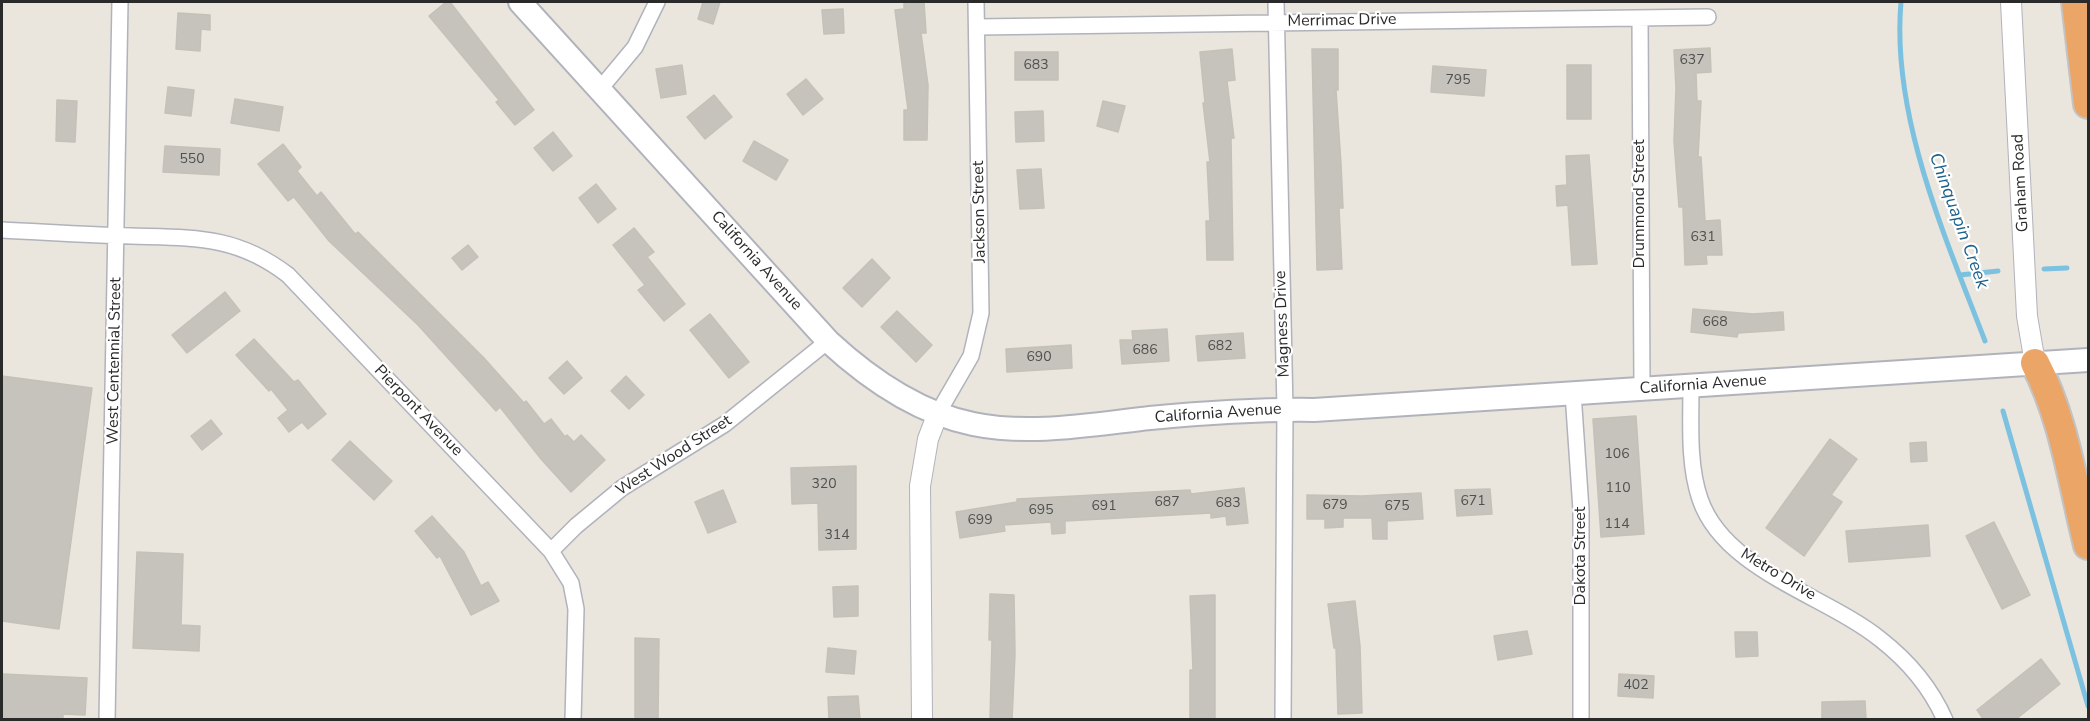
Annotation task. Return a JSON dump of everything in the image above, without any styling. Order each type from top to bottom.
[{"type":"highway","points":[[2076,2],[2088,104]]},
{"type":"highway","points":[[2043,362],[2045,383],[2088,545]]},
{"type":"main road","name":"California Avenue","points":[[520,2],[828,341],[877,380],[938,413],[973,424],[1015,428],[1085,425],[1201,413],[1642,389],[2088,360]]},
{"type":"street","name":"West Centennial Street","points":[[106,720],[118,235],[120,2]]},
{"type":"street","points":[[600,89],[635,46],[657,2]]},
{"type":"street","name":"Jackson Street","points":[[938,413],[971,356],[981,313],[976,2]]},
{"type":"street","name":"Magness Drive","points":[[1276,2],[1285,410],[1283,720]]},
{"type":"street","name":"Graham Road","points":[[2011,2],[2027,316],[2043,362]]},
{"type":"street","name":"Merrimac Drive","points":[[977,27],[1708,17]]},
{"type":"street","name":"Drummond Street","points":[[1640,18],[1642,389]]},
{"type":"street","name":"Pierpont Avenue","points":[[2,230],[188,236],[228,243],[270,261],[296,283],[551,551],[571,583],[576,609],[573,720]]},
{"type":"street","name":"West Wood Street","points":[[551,551],[576,526],[638,476],[725,424],[828,341]]},
{"type":"street","name":"Metro Drive","points":[[1691,386],[1694,474],[1700,499],[1711,523],[1727,543],[1748,559],[1879,638],[1904,661],[1926,687],[1945,720]]},
{"type":"street","name":"Dakota Street","points":[[1573,393],[1581,510],[1581,720]]},
{"type":"street","points":[[922,720],[920,486],[928,439],[938,413]]},
{"type":"building","points":[[446,2],[450,2],[534,110],[515,125],[496,102],[499,100],[429,16]]},
{"type":"building","points":[[703,2],[720,2],[713,24],[698,19]]},
{"type":"building","points":[[904,2],[924,2],[926,33],[921,33],[928,85],[927,140],[904,140],[904,110],[908,110],[895,10],[904,9]]},
{"type":"building","points":[[843,9],[844,33],[824,34],[822,10]]},
{"type":"building","points":[[178,13],[210,15],[210,30],[201,29],[200,51],[176,49]]},
{"type":"building","points":[[1710,48],[1711,72],[1696,73],[1697,101],[1701,101],[1698,157],[1701,157],[1705,221],[1720,220],[1722,255],[1706,255],[1707,264],[1685,265],[1683,207],[1679,207],[1674,141],[1676,88],[1674,50]]},
{"type":"building","points":[[1232,49],[1235,80],[1227,81],[1234,138],[1231,138],[1233,260],[1207,260],[1206,221],[1210,221],[1207,162],[1210,162],[1200,52]]},
{"type":"building","points":[[1312,49],[1338,49],[1338,90],[1336,90],[1343,208],[1339,208],[1342,269],[1317,270]]},
{"type":"building","points":[[1015,52],[1058,52],[1058,80],[1015,80]]},
{"type":"building","points":[[682,65],[686,94],[661,98],[656,69]]},
{"type":"building","points":[[1567,65],[1591,65],[1591,119],[1567,119]]},
{"type":"building","points":[[1433,66],[1486,70],[1484,96],[1431,92]]},
{"type":"building","points":[[806,79],[823,99],[803,115],[787,94]]},
{"type":"building","points":[[168,87],[194,90],[191,116],[165,113]]},
{"type":"building","points":[[714,95],[732,117],[705,139],[687,117]]},
{"type":"building","points":[[235,99],[283,107],[279,131],[231,123]]},
{"type":"building","points":[[57,100],[77,101],[75,142],[56,141]]},
{"type":"building","points":[[1103,101],[1125,106],[1118,132],[1097,126]]},
{"type":"building","points":[[1043,111],[1044,141],[1016,142],[1015,112]]},
{"type":"building","points":[[553,132],[572,156],[553,171],[534,148]]},
{"type":"building","points":[[754,141],[788,160],[776,180],[743,161]]},
{"type":"building","points":[[283,144],[301,167],[297,171],[317,196],[321,192],[355,234],[358,232],[484,358],[524,403],[526,401],[544,424],[551,419],[565,437],[567,435],[574,442],[581,435],[605,460],[571,492],[541,459],[500,407],[496,411],[418,325],[329,241],[294,197],[288,201],[258,164]]},
{"type":"building","points":[[165,146],[220,149],[219,175],[163,172]]},
{"type":"building","points":[[1589,155],[1597,264],[1572,265],[1568,205],[1557,206],[1556,186],[1567,185],[1566,156]]},
{"type":"building","points":[[1041,169],[1044,208],[1020,209],[1017,170]]},
{"type":"building","points":[[596,184],[616,209],[598,223],[579,198]]},
{"type":"building","points":[[634,228],[654,252],[647,257],[685,304],[664,321],[638,290],[645,285],[613,245]]},
{"type":"building","points":[[468,245],[478,257],[462,270],[452,258]]},
{"type":"building","points":[[872,259],[890,278],[862,307],[843,288]]},
{"type":"building","points":[[225,292],[240,311],[187,353],[172,335]]},
{"type":"building","points":[[1693,309],[1753,314],[1783,312],[1784,330],[1738,333],[1737,337],[1691,332]]},
{"type":"building","points":[[897,311],[932,345],[916,362],[881,327]]},
{"type":"building","points":[[710,314],[749,362],[729,378],[690,330]]},
{"type":"building","points":[[1167,329],[1169,361],[1122,364],[1120,340],[1133,340],[1132,331]]},
{"type":"building","points":[[1243,333],[1245,358],[1198,361],[1196,336]]},
{"type":"building","points":[[254,339],[294,382],[298,380],[326,414],[308,429],[302,422],[289,432],[278,418],[288,410],[271,389],[269,391],[236,355]]},
{"type":"building","points":[[1071,345],[1072,368],[1007,372],[1006,349]]},
{"type":"building","points":[[567,361],[582,378],[564,394],[549,378]]},
{"type":"building","points":[[2,376],[92,388],[59,629],[2,621]]},
{"type":"building","points":[[626,376],[644,395],[629,409],[611,391]]},
{"type":"building","points":[[1636,416],[1644,534],[1601,537],[1593,419]]},
{"type":"building","points":[[211,420],[222,434],[202,450],[191,436]]},
{"type":"building","points":[[1830,439],[1857,459],[1831,495],[1842,502],[1804,556],[1766,528]]},
{"type":"building","points":[[350,441],[392,481],[374,500],[332,460]]},
{"type":"building","points":[[1926,442],[1927,461],[1911,462],[1910,443]]},
{"type":"building","points":[[856,466],[856,549],[819,550],[818,503],[792,504],[791,468]]},
{"type":"building","points":[[1244,488],[1248,523],[1227,525],[1226,516],[1211,518],[1211,513],[1065,521],[1065,533],[1052,534],[1051,522],[1004,525],[1005,531],[960,538],[956,512],[1017,502],[1017,499],[1190,490],[1191,494]]},
{"type":"building","points":[[1490,489],[1492,514],[1457,516],[1455,490]]},
{"type":"building","points":[[723,490],[736,522],[708,533],[695,502]]},
{"type":"building","points":[[1421,493],[1423,519],[1387,521],[1387,539],[1373,539],[1372,518],[1343,518],[1343,527],[1325,528],[1325,519],[1307,519],[1307,495],[1362,496]]},
{"type":"building","points":[[432,516],[464,552],[481,586],[488,582],[499,601],[471,615],[440,556],[437,558],[415,531]]},
{"type":"building","points":[[1994,522],[2030,595],[2002,609],[1966,536]]},
{"type":"building","points":[[1928,525],[1930,556],[1849,562],[1846,531]]},
{"type":"building","points":[[137,552],[183,554],[181,625],[200,626],[199,651],[133,648]]},
{"type":"building","points":[[858,586],[858,616],[834,617],[833,587]]},
{"type":"building","points":[[990,594],[1014,595],[1015,654],[1012,720],[990,720],[992,640],[989,640]]},
{"type":"building","points":[[1215,595],[1215,719],[1190,719],[1190,670],[1193,670],[1190,596]]},
{"type":"building","points":[[1355,601],[1360,646],[1362,713],[1338,714],[1336,648],[1334,648],[1328,604]]},
{"type":"building","points":[[1527,631],[1532,654],[1498,660],[1494,636]]},
{"type":"building","points":[[1735,632],[1757,632],[1758,656],[1736,657]]},
{"type":"building","points":[[635,638],[659,639],[658,720],[635,720]]},
{"type":"building","points":[[828,648],[856,651],[854,674],[826,672]]},
{"type":"building","points":[[2041,659],[2060,684],[2015,720],[1984,720],[1977,710]]},
{"type":"building","points":[[2,674],[87,678],[85,715],[63,714],[63,720],[2,720]]},
{"type":"building","points":[[1619,674],[1654,676],[1653,698],[1618,696]]},
{"type":"building","points":[[858,696],[860,720],[829,720],[828,697]]},
{"type":"building","points":[[1865,701],[1866,720],[1822,720],[1822,702]]},
{"type":"waterway","name":"Chinquapin Creek","points":[[1901,2],[1900,45],[1904,88],[1913,132],[1938,218],[1985,341]]},
{"type":"waterway","points":[[2044,269],[2067,268]]},
{"type":"waterway","points":[[1960,275],[1998,271]]},
{"type":"waterway","name":"Chinquapin Creek","points":[[2003,411],[2088,706]]}]
